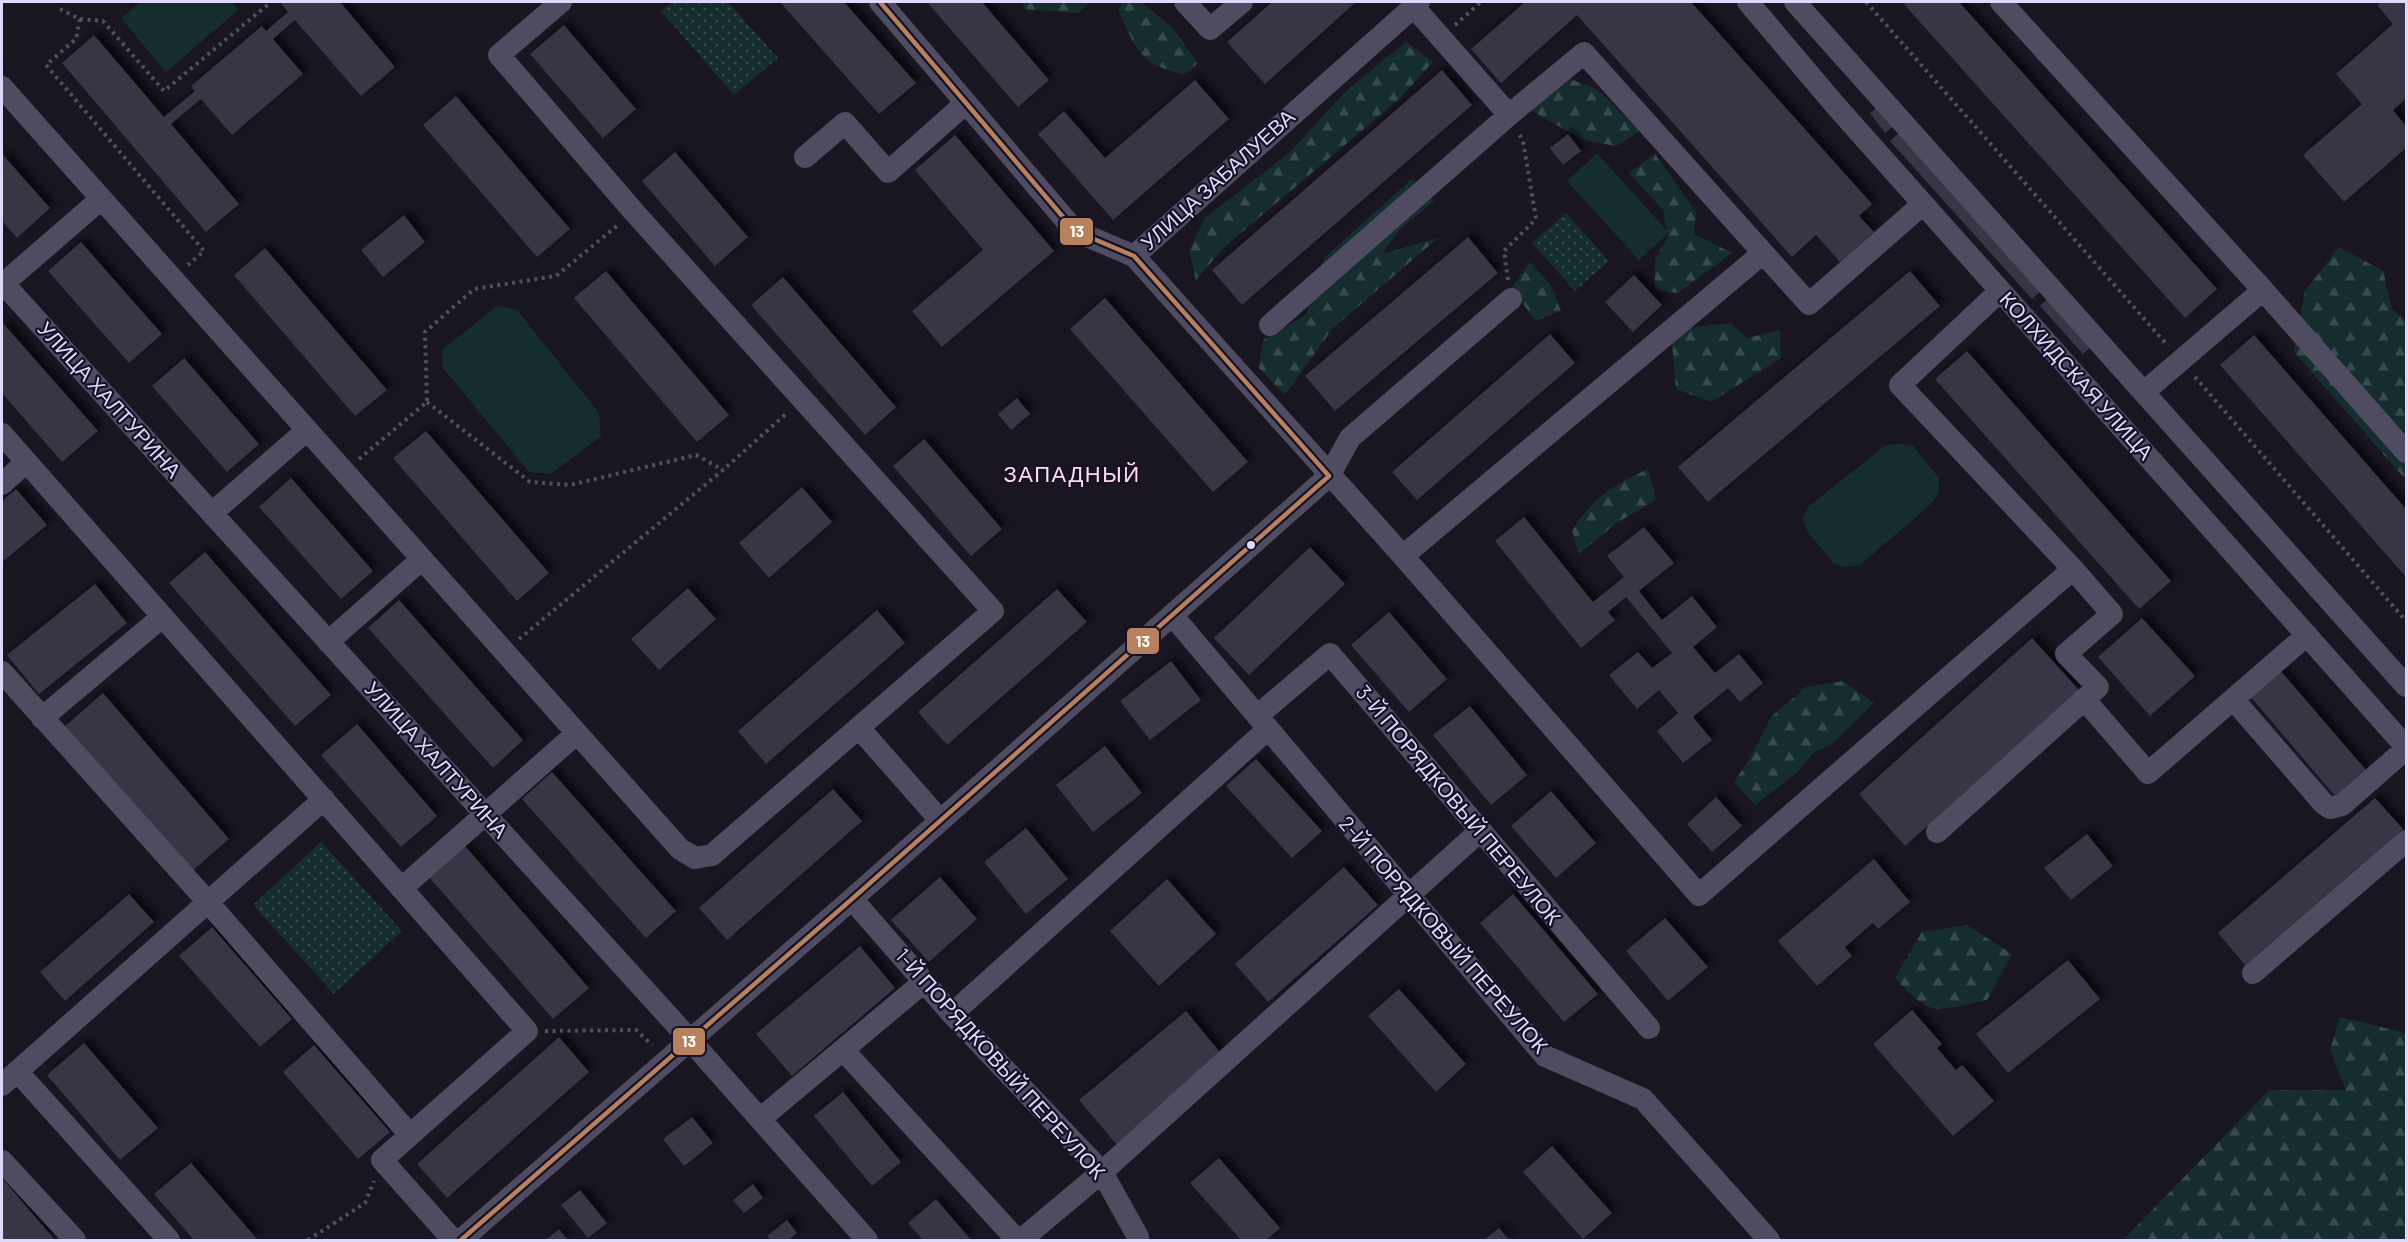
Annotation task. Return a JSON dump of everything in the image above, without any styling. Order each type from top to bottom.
[{"type":"street","points":[[2,87],[680,849],[695,858],[712,855],[860,729],[993,611],[634,212],[499,55],[561,2]]},
{"type":"street","points":[[880,2],[1075,231],[1134,256]]},
{"type":"street","points":[[1185,2],[1210,29],[1242,2]]},
{"type":"street","name":"КОЛХИДСКАЯ УЛИЦА","points":[[1748,2],[1836,106],[2406,748]]},
{"type":"street","points":[[2001,2],[2263,290],[2406,452]]},
{"type":"street","points":[[1416,4],[1441,38],[1509,115]]},
{"type":"street","name":"УЛИЦА ЗАБАЛУЕВА","points":[[1416,4],[1134,256],[1403,556],[1699,895],[2073,569]]},
{"type":"street","name":"КОЛХИДСКАЯ УЛИЦА","points":[[1807,6],[2144,392],[2406,686]]},
{"type":"street","points":[[1270,326],[1509,115],[1584,53],[1809,304],[1923,204]]},
{"type":"street","points":[[806,157],[845,123],[888,172],[966,103]]},
{"type":"street","points":[[2,283],[101,199]]},
{"type":"street","points":[[1403,556],[1763,252]]},
{"type":"street","name":"УЛИЦА ХАЛТУРИНА","points":[[2,283],[691,1041],[867,1240]]},
{"type":"street","points":[[2144,392],[2263,290]]},
{"type":"street","points":[[1937,832],[2098,687],[2066,654],[2112,614],[2073,569],[1900,385],[2000,291]]},
{"type":"street","points":[[462,1240],[691,1041],[1329,476],[1350,438],[1511,299]]},
{"type":"street","points":[[212,513],[307,430]]},
{"type":"street","points":[[2,434],[527,1031],[382,1160],[453,1240]]},
{"type":"street","points":[[2,484],[26,462]]},
{"type":"street","points":[[328,642],[422,559]]},
{"type":"street","name":"2-Й ПОРЯДКОВЫЙ ПЕРЕУЛОК","points":[[1172,615],[1545,1056],[1643,1099],[1768,1240]]},
{"type":"street","points":[[42,718],[162,617]]},
{"type":"street","points":[[2084,699],[2148,773],[2307,635]]},
{"type":"street","name":"3-Й ПОРЯДКОВЫЙ ПЕРЕУЛОК","points":[[1263,723],[1330,654],[1649,1028]]},
{"type":"street","points":[[2,672],[410,1135]]},
{"type":"street","points":[[2233,699],[2323,803],[2330,808],[2342,804],[2406,748]]},
{"type":"street","points":[[952,1014],[1263,723]]},
{"type":"street","points":[[860,729],[940,820]]},
{"type":"street","points":[[402,888],[577,733]]},
{"type":"street","points":[[169,1240],[9,1078],[324,799]]},
{"type":"street","points":[[844,1051],[1019,1240],[1102,1172],[1480,831]]},
{"type":"street","points":[[2253,973],[2406,841]]},
{"type":"street","name":"1-Й ПОРЯДКОВЫЙ ПЕРЕУЛОК","points":[[852,899],[952,1014],[1102,1172],[1138,1237]]},
{"type":"street","points":[[760,1119],[924,982]]},
{"type":"street","points":[[2,1161],[75,1240]]},
{"type":"path","points":[[261,2],[265,7]]},
{"type":"path","points":[[60,9],[80,19],[103,21],[164,91],[271,2]]},
{"type":"path","points":[[1441,38],[1481,2]]},
{"type":"path","points":[[1866,2],[2181,360],[2406,621]]},
{"type":"path","points":[[80,19],[75,39],[46,65],[204,250]]},
{"type":"path","points":[[1509,115],[1523,141],[1536,219],[1504,251],[1511,299]]},
{"type":"path","points":[[634,212],[556,276],[474,289],[424,332],[427,402],[530,482],[570,484],[696,456],[723,470]]},
{"type":"path","points":[[504,651],[723,470],[802,400]]},
{"type":"path","points":[[344,471],[427,402]]},
{"type":"path","points":[[527,1031],[636,1030],[669,1060]]},
{"type":"path","points":[[308,1240],[365,1203],[382,1160]]},
{"type":"green space","points":[[140,2],[231,2],[238,10],[166,72],[121,18]]},
{"type":"green space","points":[[672,2],[728,2],[778,58],[734,95],[661,11]]},
{"type":"green space","points":[[1024,2],[1090,2],[1079,13],[1023,9]]},
{"type":"green space","points":[[1122,2],[1141,2],[1173,28],[1198,63],[1185,74],[1170,71],[1149,61],[1141,54],[1124,24],[1118,10]]},
{"type":"green space","points":[[1406,42],[1433,62],[1398,100],[1224,247],[1196,280],[1189,251],[1205,218],[1290,152],[1346,91]]},
{"type":"green space","points":[[1570,79],[1597,89],[1640,131],[1616,146],[1583,140],[1530,110]]},
{"type":"green space","points":[[1597,153],[1669,233],[1639,260],[1567,181]]},
{"type":"green space","points":[[1655,154],[1696,212],[1694,234],[1732,253],[1678,293],[1655,290],[1655,259],[1668,237],[1663,210],[1629,173]]},
{"type":"green space","points":[[1412,179],[1434,201],[1400,229],[1382,254],[1438,238],[1332,329],[1285,395],[1259,368],[1263,340],[1306,315],[1325,257]]},
{"type":"green space","points":[[1566,213],[1609,261],[1575,291],[1532,243]]},
{"type":"green space","points":[[2339,247],[2383,271],[2392,309],[2406,321],[2406,480],[2294,352],[2305,291]]},
{"type":"green space","points":[[1530,262],[1550,284],[1561,311],[1535,321],[1512,287]]},
{"type":"green space","points":[[497,306],[517,310],[599,413],[601,436],[551,474],[529,472],[443,368],[442,350]]},
{"type":"green space","points":[[1731,323],[1747,338],[1780,330],[1781,358],[1711,402],[1676,389],[1671,330]]},
{"type":"green space","points":[[1886,445],[1913,446],[1939,478],[1939,492],[1931,504],[1860,565],[1845,567],[1834,564],[1806,529],[1803,518],[1809,506]]},
{"type":"green space","points":[[1648,469],[1656,500],[1618,522],[1579,554],[1572,530],[1589,508],[1605,493]]},
{"type":"green space","points":[[1843,681],[1874,703],[1833,743],[1813,753],[1799,771],[1755,805],[1734,782],[1750,758],[1771,717],[1806,687]]},
{"type":"green space","points":[[321,842],[402,931],[334,994],[253,905]]},
{"type":"green space","points":[[1967,925],[2012,954],[1987,1000],[1945,1009],[1927,1006],[1918,1001],[1895,978],[1922,932]]},
{"type":"green space","points":[[2340,1017],[2406,1033],[2406,1240],[2123,1240],[2269,1090],[2346,1090],[2330,1050]]},
{"type":"building","points":[[280,2],[340,2],[395,67],[361,96],[295,20],[273,39],[303,74],[232,135],[201,99],[171,124],[239,204],[206,232],[62,63],[94,35],[164,117],[195,91],[191,86],[262,26],[266,31],[288,12]]},
{"type":"building","points":[[780,2],[844,2],[916,83],[879,114]]},
{"type":"building","points":[[927,2],[982,2],[1049,80],[1018,107]]},
{"type":"building","points":[[1272,2],[1356,2],[1265,84],[1227,42]]},
{"type":"building","points":[[1525,2],[1691,2],[1872,204],[1859,216],[1874,232],[1840,262],[1816,235],[1792,257],[1577,15],[1501,83],[1471,49]]},
{"type":"building","points":[[1902,2],[1959,2],[2217,289],[2185,318]]},
{"type":"building","points":[[2381,2],[2406,2],[2406,99],[2393,110],[2406,126],[2406,148],[2344,202],[2303,155],[2362,104],[2336,74],[2393,24],[2377,5]]},
{"type":"building","points":[[564,25],[636,109],[603,138],[530,54]]},
{"type":"building","points":[[1442,70],[1472,105],[1242,305],[1212,270]]},
{"type":"building","points":[[1195,80],[1229,119],[1113,220],[1038,134],[1064,111],[1105,158]]},
{"type":"building","points":[[456,96],[570,229],[537,257],[423,125]]},
{"type":"building","points":[[1879,106],[1895,125],[1885,133],[1870,113]]},
{"type":"building","points":[[1901,131],[2043,289],[2032,299],[1890,141]]},
{"type":"building","points":[[1568,134],[1581,151],[1563,165],[1550,148]]},
{"type":"building","points":[[955,135],[1054,251],[942,347],[912,311],[983,250],[915,170]]},
{"type":"building","points":[[675,152],[748,237],[715,266],[642,181]]},
{"type":"building","points":[[2,154],[50,208],[17,238],[2,221]]},
{"type":"building","points":[[404,215],[425,242],[383,277],[361,250]]},
{"type":"building","points":[[1468,237],[1498,273],[1335,411],[1305,376]]},
{"type":"building","points":[[81,242],[162,334],[129,363],[48,271]]},
{"type":"building","points":[[265,248],[387,390],[355,416],[234,275]]},
{"type":"building","points":[[606,271],[729,415],[697,442],[574,298]]},
{"type":"building","points":[[1910,271],[1940,306],[1708,502],[1678,467]]},
{"type":"building","points":[[1634,275],[1662,305],[1633,332],[1605,302]]},
{"type":"building","points":[[783,277],[896,407],[865,435],[751,305]]},
{"type":"building","points":[[2050,296],[2094,344],[2083,354],[2040,306]]},
{"type":"building","points":[[1105,298],[1248,462],[1213,492],[1070,329]]},
{"type":"building","points":[[2,322],[98,431],[62,462],[2,393]]},
{"type":"building","points":[[1550,334],[1575,363],[1417,500],[1392,472]]},
{"type":"building","points":[[2254,335],[2406,509],[2406,577],[2220,365]]},
{"type":"building","points":[[1967,351],[2171,581],[2139,609],[1935,379]]},
{"type":"building","points":[[184,358],[259,444],[227,472],[152,386]]},
{"type":"building","points":[[1017,398],[1030,414],[1011,430],[998,414]]},
{"type":"building","points":[[426,431],[549,573],[517,601],[393,458]]},
{"type":"building","points":[[924,439],[1002,529],[971,556],[893,466]]},
{"type":"building","points":[[291,478],[373,571],[341,599],[259,507]]},
{"type":"building","points":[[802,487],[832,522],[769,578],[739,543]]},
{"type":"building","points":[[16,489],[47,525],[2,562],[2,501]]},
{"type":"building","points":[[1524,517],[1593,602],[1624,577],[1607,556],[1644,527],[1674,563],[1639,591],[1662,620],[1692,596],[1717,627],[1693,647],[1715,673],[1739,654],[1763,683],[1740,702],[1728,688],[1693,717],[1712,740],[1683,763],[1657,731],[1678,713],[1659,690],[1637,709],[1609,675],[1638,652],[1652,668],[1672,653],[1626,597],[1608,612],[1615,620],[1581,648],[1495,541]]},
{"type":"building","points":[[1310,547],[1345,584],[1249,675],[1214,638]]},
{"type":"building","points":[[205,552],[331,695],[295,726],[169,583]]},
{"type":"building","points":[[95,584],[127,623],[39,694],[7,655]]},
{"type":"building","points":[[688,588],[716,619],[659,670],[631,639]]},
{"type":"building","points":[[1057,589],[1087,622],[947,745],[918,712]]},
{"type":"building","points":[[399,600],[523,740],[493,768],[368,628]]},
{"type":"building","points":[[877,610],[905,643],[766,764],[738,731]]},
{"type":"building","points":[[1389,612],[1447,679],[1409,712],[1351,645]]},
{"type":"building","points":[[2142,618],[2195,676],[2150,716],[2098,657]]},
{"type":"building","points":[[2032,638],[2079,690],[1905,846],[1859,794]]},
{"type":"building","points":[[1171,661],[1201,700],[1150,740],[1120,701]]},
{"type":"building","points":[[2279,669],[2366,770],[2336,797],[2249,695]]},
{"type":"building","points":[[103,693],[229,839],[190,873],[64,727]]},
{"type":"building","points":[[1470,706],[1527,775],[1491,805],[1433,735]]},
{"type":"building","points":[[357,724],[437,816],[401,847],[321,755]]},
{"type":"building","points":[[1105,746],[1142,793],[1093,832],[1056,785]]},
{"type":"building","points":[[1256,759],[1322,831],[1292,858],[1226,786]]},
{"type":"building","points":[[552,772],[676,911],[646,938],[522,799]]},
{"type":"building","points":[[833,789],[862,821],[727,940],[699,908]]},
{"type":"building","points":[[1551,791],[1596,843],[1556,878],[1511,826]]},
{"type":"building","points":[[1716,797],[1742,826],[1712,852],[1687,824]]},
{"type":"building","points":[[2375,798],[2403,829],[2245,965],[2218,933]]},
{"type":"building","points":[[1026,828],[1068,879],[1026,914],[984,862]]},
{"type":"building","points":[[2087,834],[2113,866],[2071,900],[2044,868]]},
{"type":"building","points":[[464,845],[589,988],[553,1019],[428,876]]},
{"type":"building","points":[[1874,859],[1910,902],[1878,929],[1873,923],[1845,947],[1852,956],[1817,986],[1778,941]]},
{"type":"building","points":[[1344,867],[1378,905],[1268,1002],[1235,964]]},
{"type":"building","points":[[940,877],[977,919],[929,962],[891,920]]},
{"type":"building","points":[[1167,879],[1216,934],[1159,986],[1110,931]]},
{"type":"building","points":[[129,894],[154,922],[65,1001],[40,972]]},
{"type":"building","points":[[1513,894],[1598,994],[1564,1022],[1480,923]]},
{"type":"building","points":[[1665,918],[1708,967],[1668,1001],[1626,951]]},
{"type":"building","points":[[212,927],[292,1019],[260,1047],[179,956]]},
{"type":"building","points":[[860,946],[895,988],[792,1076],[756,1034]]},
{"type":"building","points":[[2068,960],[2100,999],[2008,1073],[1976,1034]]},
{"type":"building","points":[[1399,989],[1466,1064],[1436,1092],[1368,1016]]},
{"type":"building","points":[[1912,1010],[1942,1044],[1937,1048],[1956,1070],[1962,1065],[1994,1101],[1953,1136],[1873,1044]]},
{"type":"building","points":[[1186,1011],[1223,1056],[1117,1145],[1079,1100]]},
{"type":"building","points":[[559,1037],[589,1072],[447,1198],[417,1164]]},
{"type":"building","points":[[84,1043],[158,1128],[120,1160],[47,1075]]},
{"type":"building","points":[[314,1045],[390,1132],[358,1159],[283,1072]]},
{"type":"building","points":[[843,1092],[901,1162],[872,1186],[814,1116]]},
{"type":"building","points":[[692,1117],[713,1143],[684,1166],[663,1139]]},
{"type":"building","points":[[1552,1146],[1612,1213],[1583,1239],[1523,1172]]},
{"type":"building","points":[[1219,1158],[1280,1228],[1266,1240],[1241,1240],[1190,1183]]},
{"type":"building","points":[[191,1163],[258,1240],[194,1240],[154,1194]]},
{"type":"building","points":[[2,1178],[55,1240],[2,1240]]},
{"type":"building","points":[[753,1184],[763,1198],[744,1213],[733,1200]]},
{"type":"building","points":[[580,1190],[607,1223],[588,1238],[561,1205]]},
{"type":"building","points":[[936,1199],[971,1240],[923,1240],[908,1223]]},
{"type":"building","points":[[787,1220],[797,1233],[788,1240],[771,1240],[767,1236]]},
{"type":"building","points":[[1499,1228],[1509,1240],[1484,1240]]},
{"type":"building","points":[[559,1229],[568,1240],[546,1240]]},
{"type":"transit line","name":"13","points":[[461,1240],[852,899],[1329,476],[1134,256],[1075,231],[880,2]]},
{"type":"district","name":"ЗАПАДНЫЙ","points":[[1072,474]]}]
